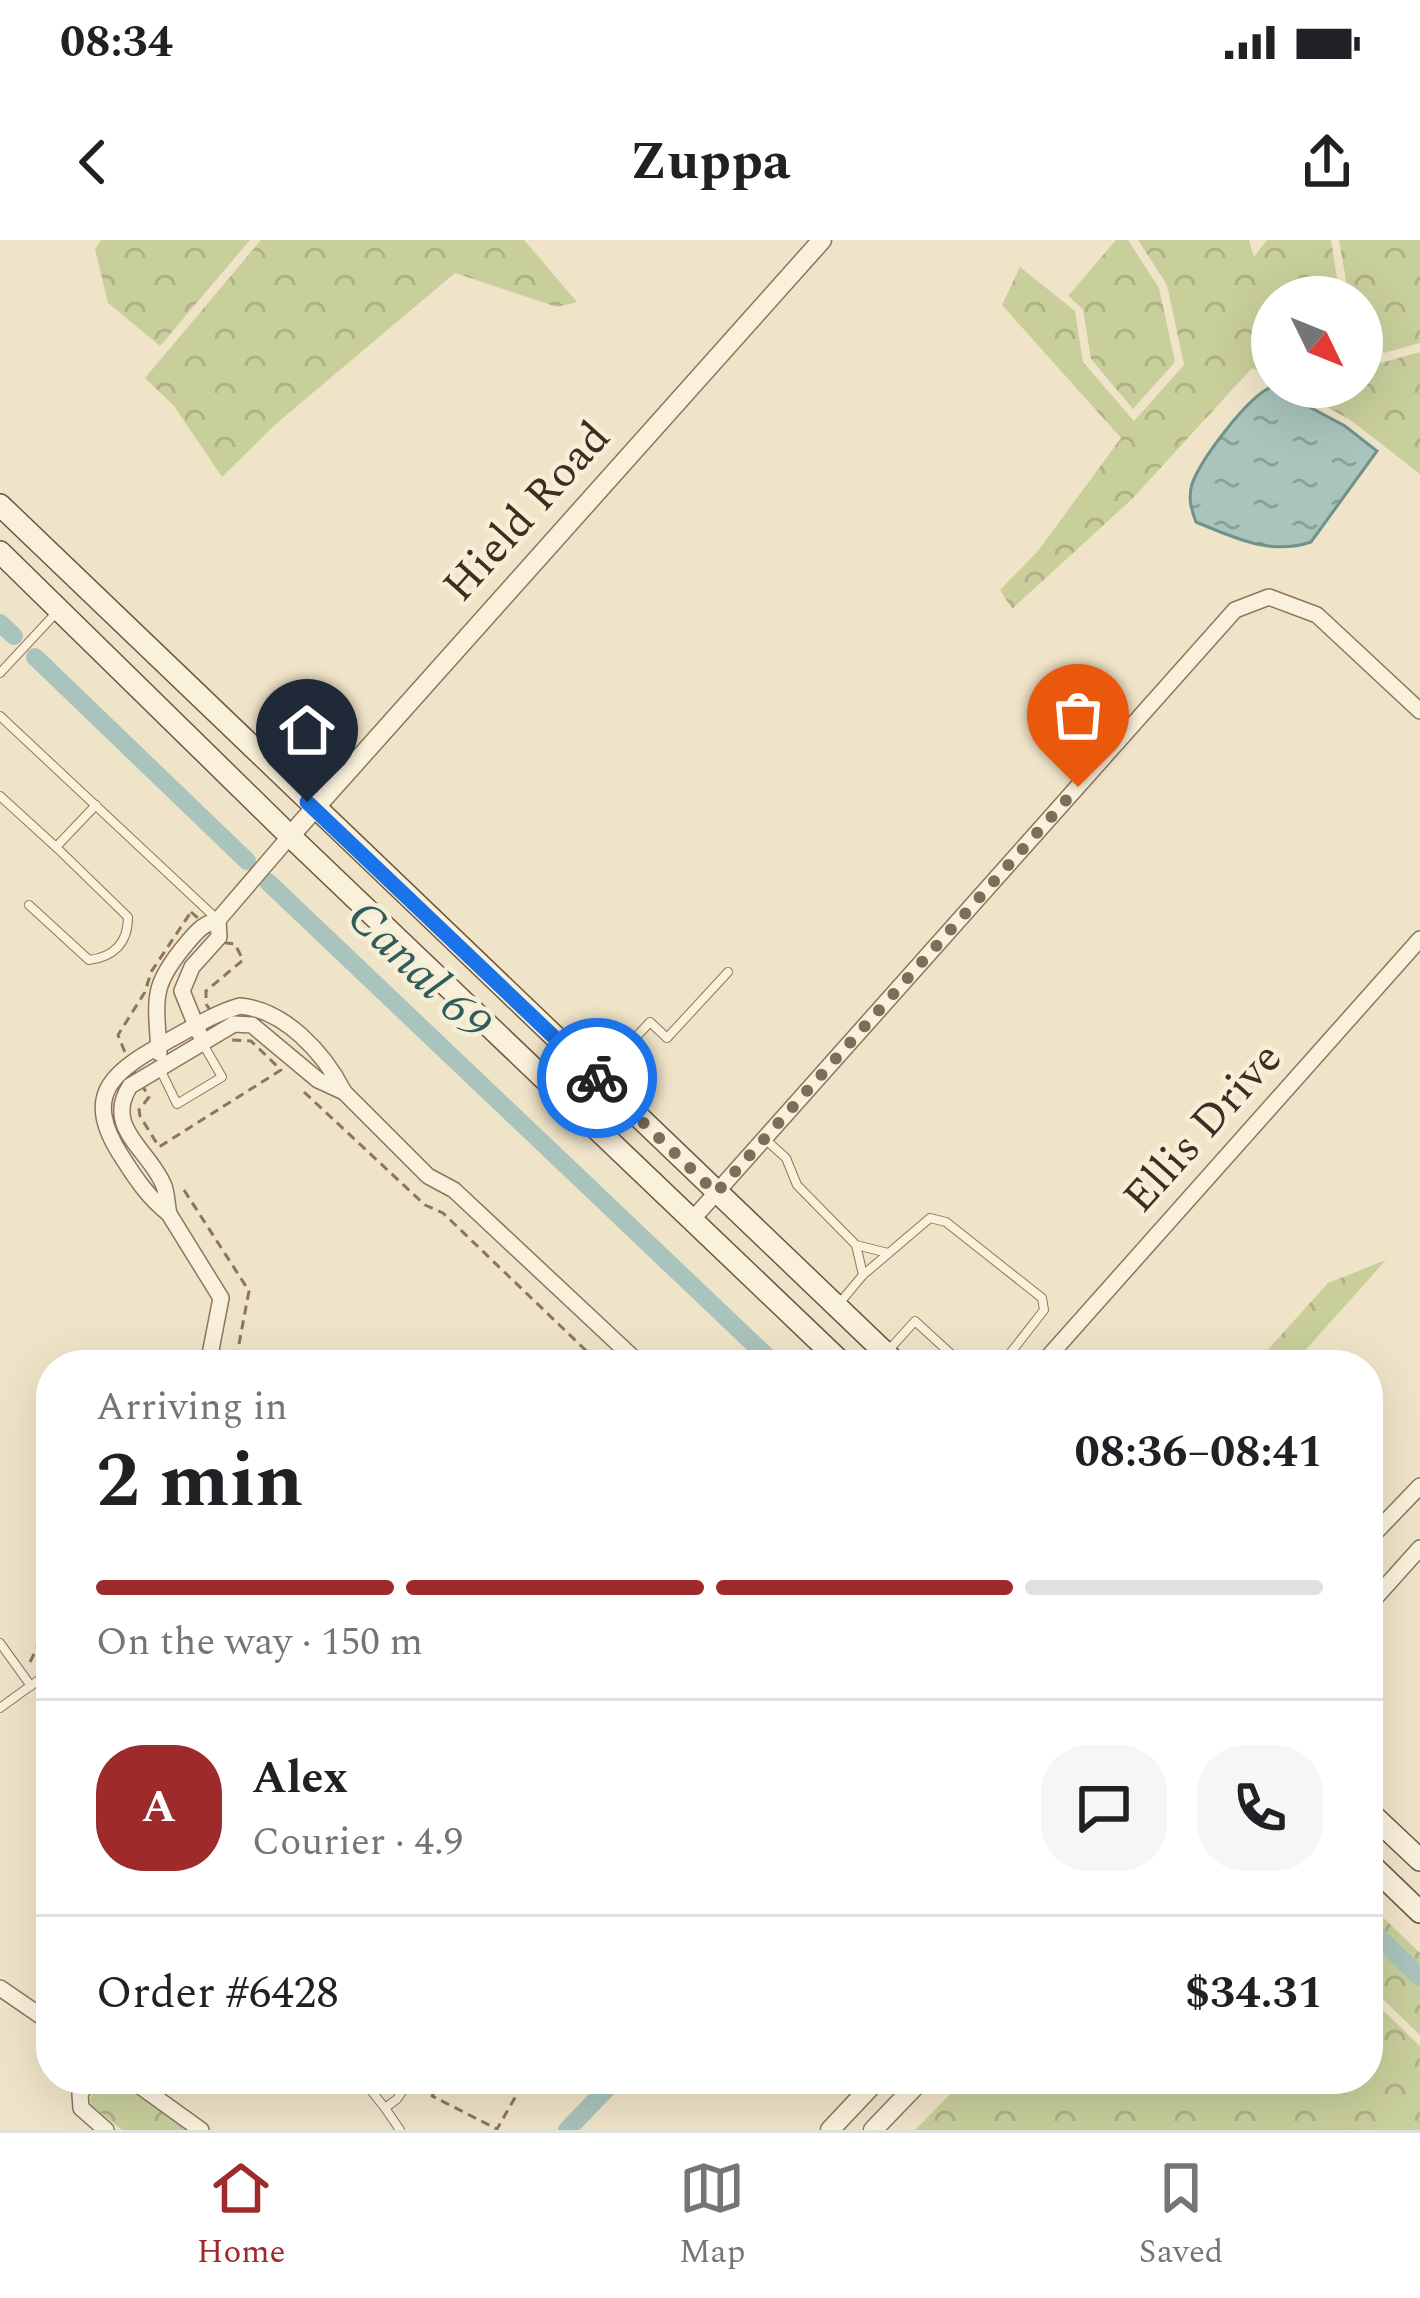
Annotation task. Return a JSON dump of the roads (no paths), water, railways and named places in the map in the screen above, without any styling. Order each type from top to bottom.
[{"type":"main road","points":[[0,505],[882,1350]]},
{"type":"main road","points":[[0,552],[828,1350]]},
{"type":"main road","points":[[59,610],[100,622],[138,657],[176,675]]},
{"type":"main road","points":[[1383,1824],[1420,1860]]},
{"type":"main road","points":[[1383,1876],[1420,1912]]},
{"type":"street","name":"Hield Road","points":[[290,836],[822,240]]},
{"type":"street","points":[[691,1221],[1235,610],[1269,597],[1317,615],[1420,711]]},
{"type":"street","points":[[160,1068],[156,994],[163,971],[204,924],[218,920],[290,836]]},
{"type":"street","points":[[199,1034],[182,992],[184,981],[219,938],[218,920]]},
{"type":"street","name":"Ellis Drive","points":[[1054,1350],[1420,939]]},
{"type":"street","points":[[169,1214],[164,1186],[128,1132],[121,1100],[130,1086],[240,1006],[260,1007],[280,1018],[331,1066],[344,1092],[428,1176],[454,1190],[625,1350]]},
{"type":"street","points":[[211,1350],[221,1298],[169,1214],[148,1197],[104,1130],[104,1091],[116,1076],[159,1046],[252,1025],[298,1075],[344,1092]]},
{"type":"street","points":[[298,1075],[317,1053]]},
{"type":"street","points":[[135,1178],[152,1167]]},
{"type":"street","points":[[1383,1524],[1420,1486]]},
{"type":"street","points":[[1383,1589],[1420,1548]]},
{"type":"street","points":[[0,1988],[36,2013]]},
{"type":"street","points":[[80,2094],[82,2108],[106,2130]]},
{"type":"street","points":[[151,2094],[201,2130]]},
{"type":"street","points":[[830,2130],[864,2094]]},
{"type":"street","points":[[873,2130],[908,2094]]},
{"type":"lane","points":[[0,673],[59,610]]},
{"type":"lane","points":[[0,716],[218,920]]},
{"type":"lane","points":[[0,796],[128,917],[128,933],[118,949],[89,961],[29,905]]},
{"type":"lane","points":[[56,848],[96,805]]},
{"type":"lane","points":[[597,1078],[650,1022],[667,1038],[728,971]]},
{"type":"lane","points":[[160,1068],[177,1104],[222,1078],[199,1034]]},
{"type":"lane","points":[[765,1139],[786,1158],[797,1185],[856,1245],[863,1274]]},
{"type":"lane","points":[[836,1307],[863,1274],[930,1218],[946,1222],[1042,1298],[1045,1310],[1015,1350]]},
{"type":"lane","points":[[856,1245],[889,1253]]},
{"type":"lane","points":[[897,1350],[915,1321],[947,1350]]},
{"type":"lane","points":[[0,1643],[31,1686]]},
{"type":"lane","points":[[0,1708],[36,1682]]},
{"type":"lane","points":[[374,2094],[400,2130]]},
{"type":"lane","points":[[385,2108],[398,2094]]},
{"type":"water","points":[[1251,402],[1251,408],[1311,408],[1377,451],[1311,542],[1266,546],[1196,522],[1192,484]]},
{"type":"waterway","name":"Canal 69","points":[[0,623],[14,636]]},
{"type":"waterway","name":"Canal 69","points":[[35,657],[247,861]]},
{"type":"waterway","name":"Canal 69","points":[[268,882],[760,1350]]},
{"type":"waterway","name":"Canal 69","points":[[1383,1941],[1420,1977]]},
{"type":"waterway","points":[[567,2130],[602,2094]]}]
